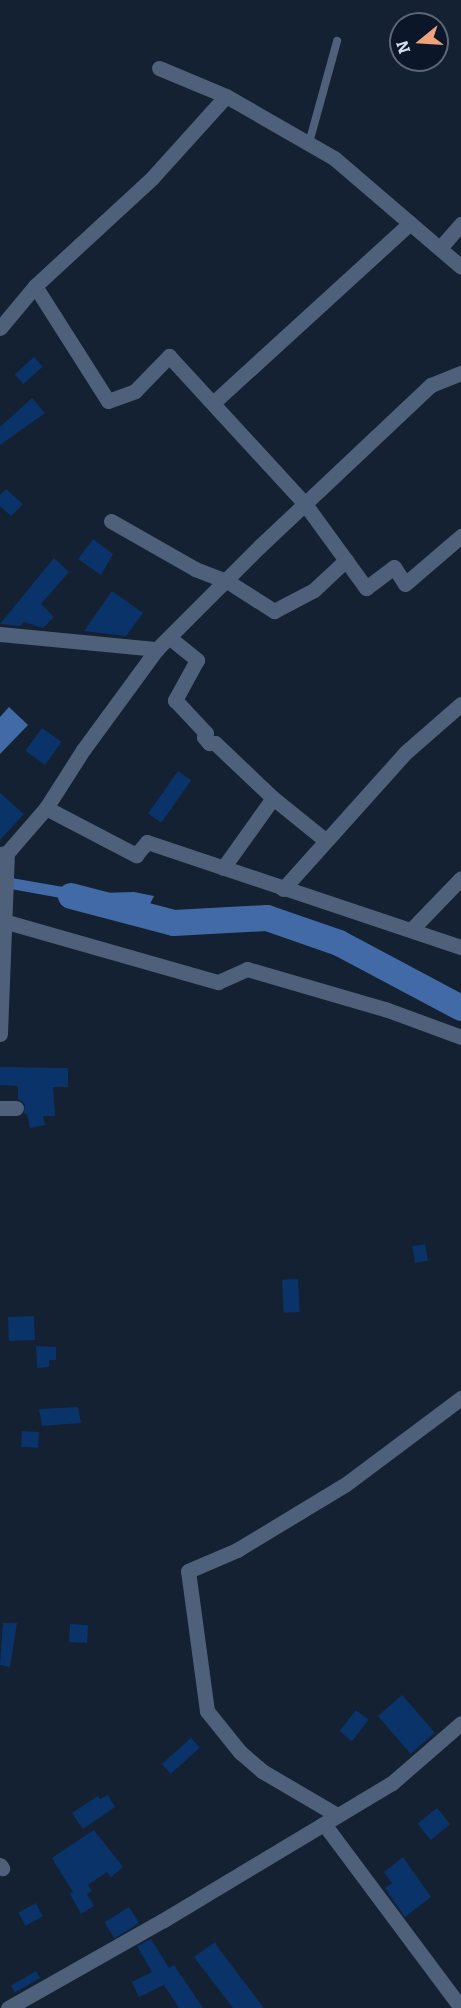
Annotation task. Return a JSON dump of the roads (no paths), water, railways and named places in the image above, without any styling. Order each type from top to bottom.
[{"type":"street","points":[[159,68],[226,96],[334,158],[461,267]]},
{"type":"street","points":[[0,328],[35,286],[152,178],[226,96]]},
{"type":"street","points":[[213,402],[410,223]]},
{"type":"street","points":[[440,248],[461,224]]},
{"type":"street","points":[[35,286],[108,401],[135,392],[169,356],[305,504],[366,588],[394,567],[405,584],[461,536]]},
{"type":"street","points":[[0,1034],[4,854],[46,808],[83,750],[157,649],[431,385],[461,373]]},
{"type":"street","points":[[111,521],[195,569],[227,581],[274,611],[314,590],[346,560]]},
{"type":"street","points":[[0,634],[157,649]]},
{"type":"street","points":[[170,638],[197,660],[175,700],[206,733],[204,737],[209,743],[215,743],[273,798],[326,840]]},
{"type":"street","points":[[283,889],[406,752],[461,704]]},
{"type":"street","points":[[223,868],[273,798]]},
{"type":"street","points":[[46,808],[136,855],[147,842],[283,889],[461,946]]},
{"type":"street","points":[[411,930],[461,878]]},
{"type":"street","points":[[3,922],[218,982],[247,969],[385,1009],[461,1037]]},
{"type":"street","points":[[0,1107],[16,1108]]},
{"type":"street","points":[[338,1815],[262,1772],[240,1752],[207,1711],[189,1571],[237,1550],[346,1484],[461,1398]]},
{"type":"street","points":[[8,2008],[392,1783],[461,1723]]},
{"type":"street","points":[[324,1824],[454,1984],[461,2008]]},
{"type":"lane","points":[[309,143],[337,41]]},
{"type":"water","points":[[9,707],[28,725],[0,754],[0,717]]},
{"type":"water","points":[[0,876],[98,893],[134,892],[154,896],[149,906],[133,901],[99,905],[0,887]]},
{"type":"waterway","points":[[71,896],[174,923],[267,918],[339,943],[461,1008]]}]
